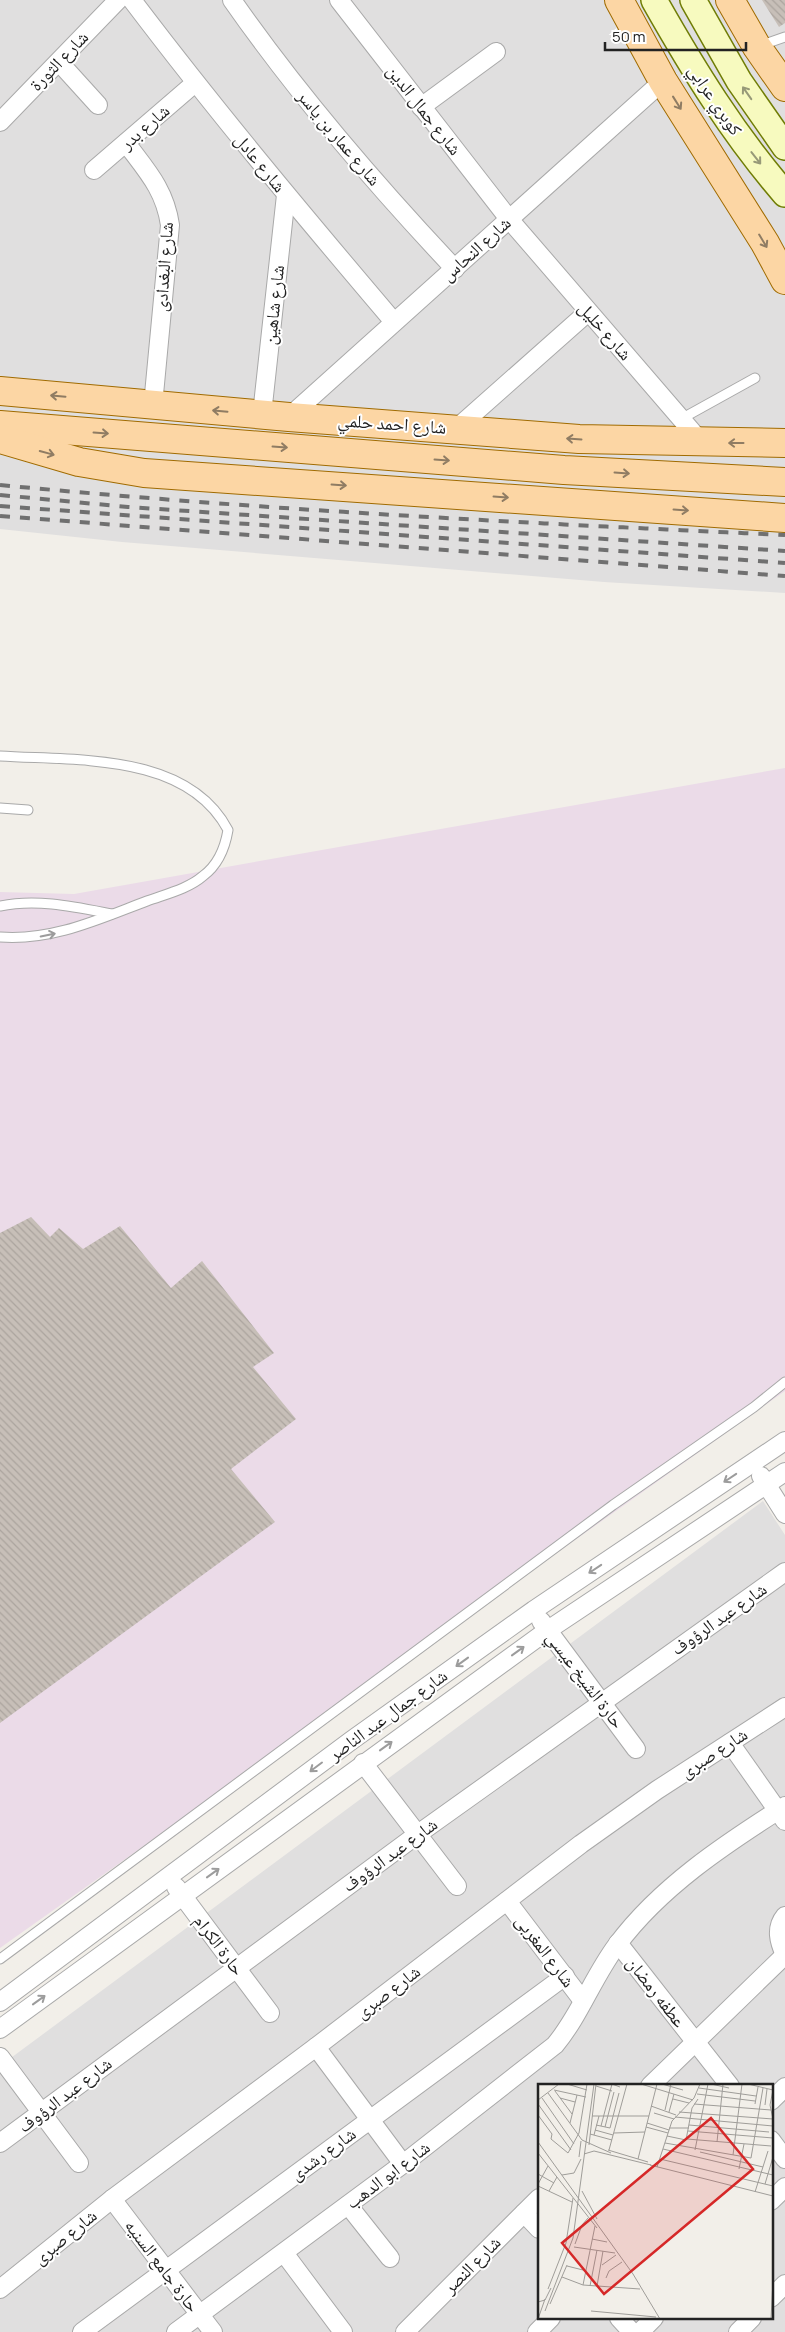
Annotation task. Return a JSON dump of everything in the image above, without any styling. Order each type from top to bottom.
[{"type":"main road","points":[[619,0],[663,81],[765,243],[785,280]]},
{"type":"main road","name":"كوبري عرابي","points":[[654,0],[702,85],[724,117],[785,194]]},
{"type":"main road","name":"كوبري عرابي","points":[[693,0],[739,81],[785,147]]},
{"type":"main road","points":[[730,0],[756,47],[785,87]]},
{"type":"main road","name":"شارع احمد حلمي","points":[[0,391],[289,417],[456,428],[579,439],[702,443],[785,443]]},
{"type":"main road","name":"شارع احمد حلمي","points":[[0,426],[564,470],[785,482]]},
{"type":"main road","points":[[0,439],[79,462],[144,473],[785,518]]},
{"type":"street","name":"شارع الثورة","points":[[0,122],[118,0]]},
{"type":"street","name":"شارع عادل","points":[[132,0],[195,83],[286,195],[394,322]]},
{"type":"street","name":"شارع عمار بن ياسر","points":[[232,0],[288,76],[341,143],[455,269]]},
{"type":"street","name":"شارع جمال الدين","points":[[340,0],[509,219]]},
{"type":"street","points":[[421,106],[496,52]]},
{"type":"street","points":[[58,62],[98,105]]},
{"type":"street","name":"شارع النحاس","points":[[289,417],[663,81]]},
{"type":"street","name":"شارع بدر","points":[[94,170],[195,83]]},
{"type":"street","name":"شارع البغدادى","points":[[126,143],[156,184],[167,206],[170,226],[153,404]]},
{"type":"street","name":"شارع شاهين","points":[[262,414],[286,195]]},
{"type":"street","name":"شارع خليل","points":[[509,219],[702,443]]},
{"type":"street","points":[[456,428],[588,312]]},
{"type":"street","name":"شارع جمال عبد الناصر","points":[[0,2002],[352,1740],[534,1610],[785,1441]]},
{"type":"street","points":[[753,1463],[785,1514]]},
{"type":"street","name":"شارع جمال عبد الناصر","points":[[0,2029],[548,1630],[785,1472]]},
{"type":"street","name":"شارع عبد الرؤوف","points":[[0,2143],[418,1834],[785,1572]]},
{"type":"street","name":"حارة الشيخ عيسي","points":[[534,1610],[636,1749]]},
{"type":"street","name":"شارع صبرى","points":[[0,2289],[112,2199],[316,2047],[581,1844],[657,1790],[785,1707]]},
{"type":"street","points":[[730,1742],[783,1812]]},
{"type":"street","points":[[363,1763],[457,1886]]},
{"type":"street","name":"شارع ابو الدهب","points":[[176,2332],[403,2164],[555,2045],[566,2032],[605,1962],[618,1943],[638,1920],[683,1878],[783,1812]]},
{"type":"street","name":"حارة الكرام","points":[[168,1877],[270,2013]]},
{"type":"street","name":"شارع المغربى","points":[[507,1901],[583,2001]]},
{"type":"street","points":[[652,2084],[694,2041],[785,1955],[780,1944],[778,1932],[784,1917]]},
{"type":"street","name":"عطفه رمضان","points":[[618,1943],[728,2084]]},
{"type":"street","name":"شارع رشدى","points":[[82,2332],[565,1976]]},
{"type":"street","points":[[316,2047],[403,2164]]},
{"type":"street","points":[[0,2057],[79,2163]]},
{"type":"street","points":[[772,2100],[785,2087]]},
{"type":"street","points":[[772,2141],[785,2159]]},
{"type":"street","points":[[772,2200],[785,2187]]},
{"type":"street","name":"حارة جامع السنيه","points":[[112,2199],[213,2332]]},
{"type":"street","name":"شارع النصر","points":[[405,2332],[538,2199]]},
{"type":"street","points":[[348,2205],[390,2258]]},
{"type":"street","points":[[524,2213],[538,2228]]},
{"type":"street","points":[[284,2253],[343,2332]]},
{"type":"street","points":[[772,2297],[785,2284]]},
{"type":"street","points":[[537,2332],[549,2320]]},
{"type":"street","points":[[621,2320],[632,2332]]},
{"type":"street","points":[[640,2332],[652,2320]]},
{"type":"street","points":[[738,2332],[750,2320]]},
{"type":"lane","points":[[756,47],[785,37]]},
{"type":"lane","points":[[681,419],[755,378]]},
{"type":"lane","points":[[0,756],[141,768],[176,780],[192,790],[221,818],[228,830],[220,856],[203,876],[193,883],[72,929],[35,937],[0,937]]},
{"type":"lane","points":[[0,808],[28,810]]},
{"type":"lane","points":[[0,906],[15,903],[44,904],[112,914]]},
{"type":"lane","points":[[0,1958],[612,1505],[754,1407],[785,1382]]},
{"type":"shaded area","points":[[0,0],[785,0],[785,593],[604,582],[122,542],[0,529]]},
{"type":"shaded area","points":[[785,768],[785,1391],[0,1948],[0,892],[74,894]]},
{"type":"shaded area","points":[[763,1501],[785,1535],[785,2332],[0,2332],[0,2066]]},
{"type":"building","points":[[762,0],[785,0],[785,23],[779,27]]},
{"type":"building","points":[[31,1217],[50,1237],[59,1228],[83,1249],[120,1226],[171,1288],[202,1261],[274,1353],[253,1367],[296,1419],[231,1469],[275,1522],[0,1723],[0,1233]]},
{"type":"railway","points":[[0,485],[294,509],[785,535]]},
{"type":"railway","points":[[0,495],[128,507],[785,551]]},
{"type":"railway","points":[[0,506],[785,563]]},
{"type":"railway","points":[[0,516],[785,576]]}]
